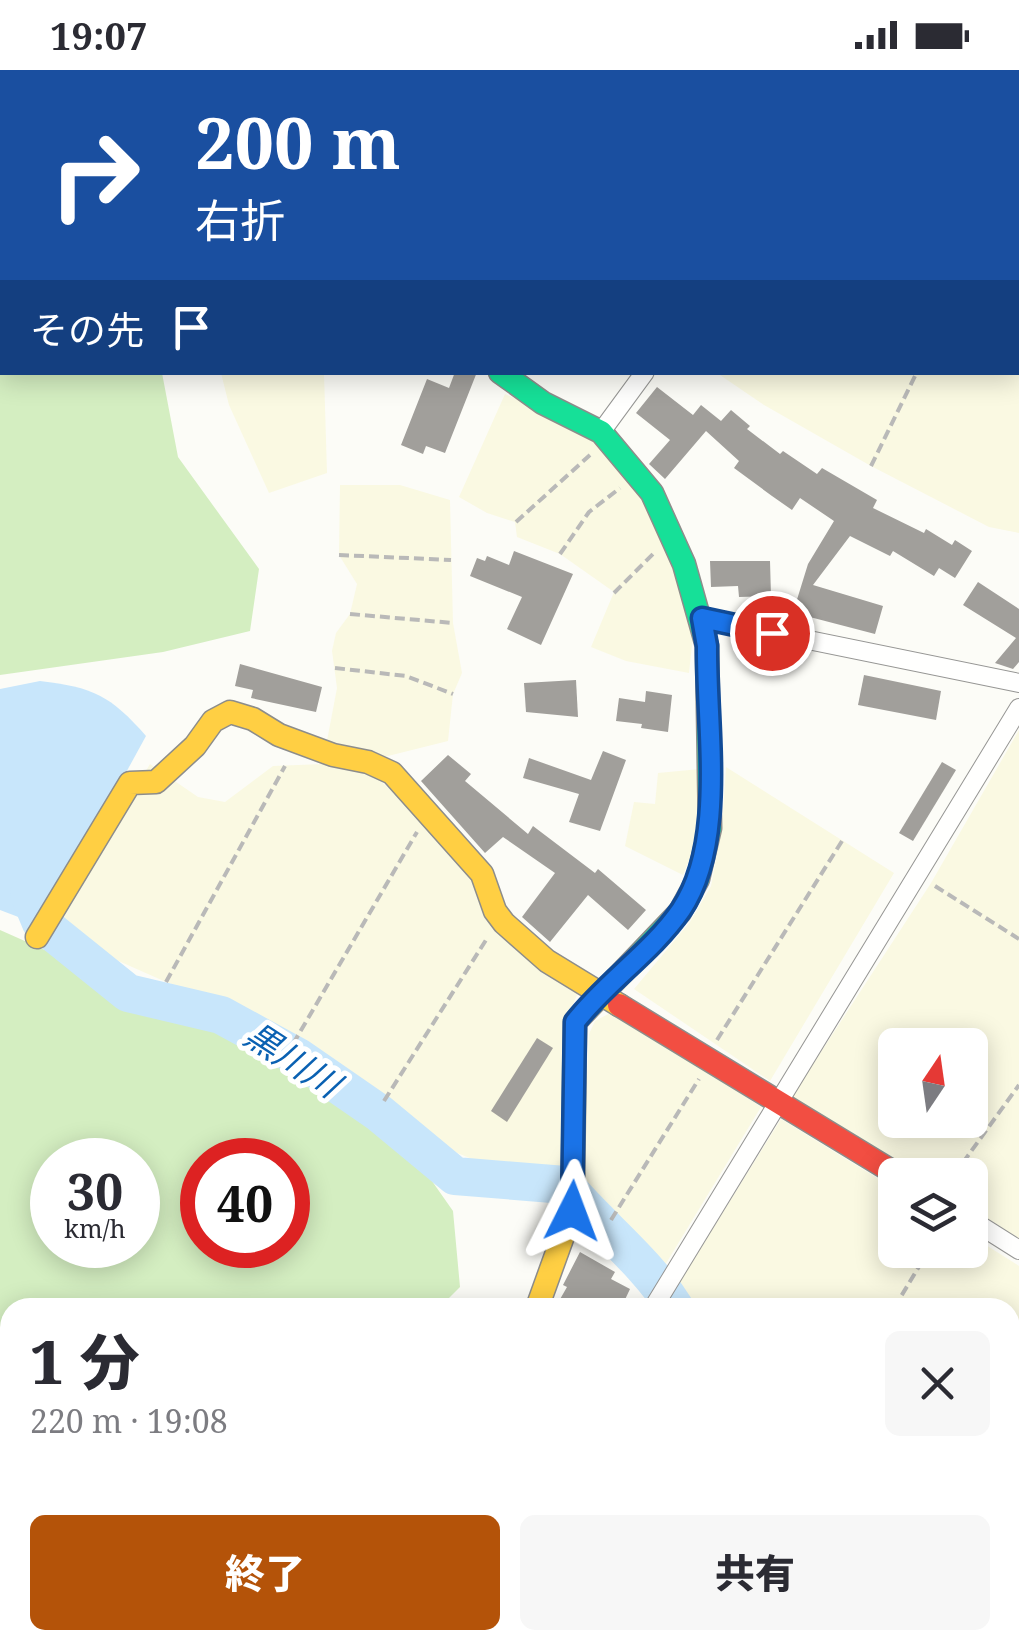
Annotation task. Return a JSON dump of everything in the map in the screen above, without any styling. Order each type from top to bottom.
[{"type":"street","points":[[504,375],[602,438],[652,494],[684,564],[707,646],[710,828],[698,879],[680,912],[575,1022],[572,1211],[541,1298]]},
{"type":"street","points":[[602,438],[643,375]]},
{"type":"street","points":[[702,618],[1019,683]]},
{"type":"street","points":[[659,1298],[1019,708]]},
{"type":"street","points":[[36,936],[130,783],[156,782],[195,746],[213,721],[230,712],[333,756],[368,762],[392,773],[482,874],[495,912],[504,923],[547,961],[604,992],[878,1163]]},
{"type":"street","points":[[988,1231],[1019,1250]]},
{"type":"path","points":[[871,466],[916,375]]},
{"type":"path","points":[[516,522],[602,438]]},
{"type":"path","points":[[560,554],[589,512],[631,479]]},
{"type":"path","points":[[339,554],[452,560]]},
{"type":"path","points":[[614,593],[653,554]]},
{"type":"path","points":[[350,614],[452,623]]},
{"type":"path","points":[[334,668],[406,676],[452,694]]},
{"type":"path","points":[[166,982],[285,766]]},
{"type":"path","points":[[293,1044],[424,820]]},
{"type":"path","points":[[714,1044],[842,841]]},
{"type":"path","points":[[931,883],[1019,938]]},
{"type":"path","points":[[384,1100],[494,927]]},
{"type":"path","points":[[611,1220],[705,1070]]},
{"type":"path","points":[[966,1158],[1019,1084]]},
{"type":"path","points":[[900,1298],[918,1268]]},
{"type":"green space","points":[[0,375],[162,375],[178,457],[259,569],[250,631],[163,652],[0,675]]},
{"type":"green space","points":[[222,375],[324,375],[327,473],[269,493],[229,405]]},
{"type":"green space","points":[[720,375],[1019,375],[1019,533],[989,527],[764,405]]},
{"type":"green space","points":[[505,394],[580,428],[642,493],[676,567],[693,636],[689,673],[626,661],[591,647],[614,592],[560,554],[517,537],[515,522],[487,513],[459,497]]},
{"type":"green space","points":[[340,485],[400,485],[450,500],[453,623],[462,673],[453,694],[448,741],[380,758],[326,746],[337,688],[332,651],[336,633],[350,614],[357,584],[339,555]]},
{"type":"green space","points":[[1019,730],[1019,1238],[988,1219],[988,1158],[889,1158],[791,1098],[931,883]]},
{"type":"green space","points":[[150,764],[198,797],[225,802],[273,766],[323,764],[349,768],[377,778],[424,819],[580,988],[566,1021],[560,1172],[479,1162],[455,1152],[247,1010],[166,982],[96,951],[55,922]]},
{"type":"green space","points":[[726,767],[894,873],[770,1081],[634,989],[690,922],[711,886],[722,828]]},
{"type":"green space","points":[[700,769],[703,826],[683,875],[625,846],[634,802],[655,804],[658,773]]},
{"type":"green space","points":[[0,930],[54,954],[116,1004],[206,1019],[309,1080],[406,1144],[453,1211],[460,1287],[449,1298],[0,1298]]},
{"type":"green space","points":[[614,1011],[761,1107],[662,1270],[582,1190],[589,1034],[595,1021]]},
{"type":"green space","points":[[781,1119],[878,1179],[878,1268],[988,1268],[988,1246],[1019,1266],[1019,1298],[684,1298],[676,1288]]},
{"type":"water","points":[[40,681],[74,686],[100,696],[122,711],[146,736],[42,926],[0,910],[0,689]]},
{"type":"building","points":[[454,375],[476,375],[445,453],[426,446],[423,454],[401,445],[427,379],[449,388]]},
{"type":"building","points":[[657,387],[693,415],[701,405],[721,421],[731,410],[750,426],[747,429],[780,454],[783,451],[817,474],[822,468],[877,500],[873,508],[924,533],[926,529],[952,545],[955,540],[972,551],[955,578],[939,568],[934,576],[893,551],[890,556],[850,536],[813,585],[883,606],[875,634],[806,616],[808,610],[795,606],[808,564],[834,521],[800,498],[792,510],[772,496],[734,468],[739,461],[706,431],[665,479],[649,464],[670,440],[636,413]]},
{"type":"building","points":[[514,551],[573,574],[541,645],[507,629],[522,597],[470,576],[477,558],[485,561],[487,556],[509,565]]},
{"type":"building","points":[[710,561],[770,561],[771,596],[739,597],[738,586],[711,587]]},
{"type":"building","points":[[978,582],[1019,609],[1019,662],[1013,669],[995,663],[1016,638],[963,605]]},
{"type":"building","points":[[240,664],[322,687],[316,712],[251,698],[253,690],[235,686]]},
{"type":"building","points":[[864,675],[941,691],[936,720],[858,705]]},
{"type":"building","points":[[576,680],[578,717],[526,712],[524,683]]},
{"type":"building","points":[[646,691],[672,695],[668,732],[616,721],[619,698],[645,702]]},
{"type":"building","points":[[603,751],[626,760],[600,831],[569,822],[579,794],[523,778],[529,758],[591,780]]},
{"type":"building","points":[[448,755],[471,774],[465,781],[528,834],[533,826],[595,873],[598,869],[646,910],[628,930],[588,895],[550,942],[522,917],[555,873],[503,837],[485,853],[421,781]]},
{"type":"building","points":[[942,762],[956,770],[913,841],[899,833]]},
{"type":"building","points":[[537,1038],[553,1048],[507,1122],[491,1111]]},
{"type":"building","points":[[580,1252],[615,1272],[611,1279],[630,1289],[626,1298],[561,1298],[567,1287],[563,1285]]},
{"type":"waterway","name":"黒川川","points":[[29,894],[41,923],[128,993],[221,1015],[298,1057],[379,1113],[455,1176],[565,1185],[668,1298]]},
{"type":"traffic: fast","points":[[504,375],[543,403],[601,432],[652,493],[684,564],[707,646],[710,828],[698,879],[680,912],[575,1022],[573,1175]]},
{"type":"traffic: slow","points":[[37,937],[130,783],[156,782],[195,746],[213,721],[230,712],[253,719],[279,735],[392,773],[482,874],[495,911],[504,923],[547,961],[619,1005]]},
{"type":"traffic: slow","points":[[541,1298],[572,1211],[573,1175]]},
{"type":"traffic: jam","points":[[619,1005],[878,1163]]},
{"type":"route","points":[[572,1211],[575,1022],[680,912],[698,879],[710,828],[707,646],[702,618],[772,633]]}]
